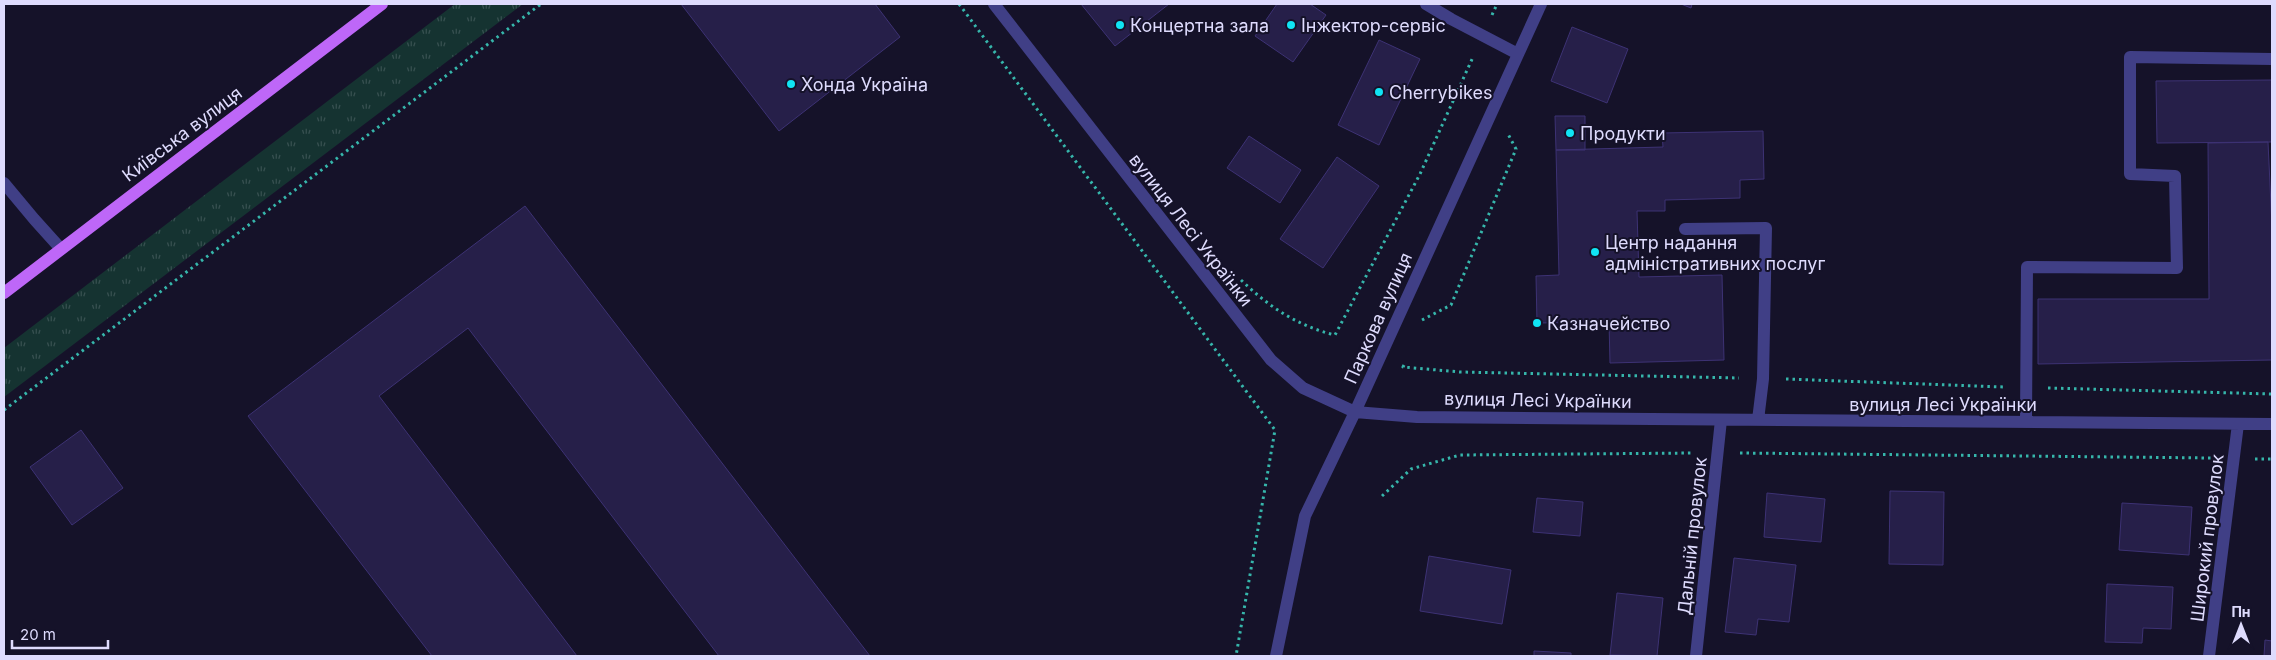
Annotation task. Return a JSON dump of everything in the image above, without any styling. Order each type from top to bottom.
[{"type":"main road","name":"Київська вулиця","points":[[4,292],[382,4]]},
{"type":"street","name":"вулиця Лесі Українки","points":[[994,4],[1271,360],[1303,388],[1355,412],[1416,417],[2272,424]]},
{"type":"street","points":[[1426,4],[1518,54]]},
{"type":"street","name":"Паркова вулиця","points":[[1276,656],[1305,516],[1355,412],[1541,4]]},
{"type":"street","points":[[2026,421],[2027,267],[2177,268],[2175,176],[2130,174],[2130,57],[2272,59]]},
{"type":"street","points":[[4,183],[34,220],[61,248]]},
{"type":"street","points":[[1685,229],[1766,228],[1763,379],[1758,420]]},
{"type":"street","name":"Дальній провулок","points":[[1696,656],[1721,420]]},
{"type":"street","name":"Широкий провулок","points":[[2209,656],[2238,424]]},
{"type":"path","points":[[4,410],[541,4]]},
{"type":"path","points":[[959,4],[1275,430],[1236,656]]},
{"type":"path","points":[[1236,275],[1261,300],[1286,316],[1312,329],[1335,335],[1420,174],[1497,4]]},
{"type":"path","points":[[1421,321],[1451,305],[1516,149],[1507,132]]},
{"type":"path","points":[[1407,358],[1403,367],[1460,372],[2272,394]]},
{"type":"path","points":[[1382,496],[1411,469],[1460,455],[1719,453],[2272,459]]},
{"type":"green space","points":[[455,4],[523,4],[4,397],[4,348]]},
{"type":"building","name":"Хонда Україна","points":[[681,4],[875,4],[900,37],[779,131]]},
{"type":"building","name":"Концертна зала","points":[[1081,4],[1169,4],[1115,46]]},
{"type":"building","name":"Інжектор-сервіс","points":[[1277,4],[1310,4],[1326,15],[1293,62],[1255,36]]},
{"type":"building","points":[[1681,4],[1692,4],[1691,8]]},
{"type":"building","points":[[1572,27],[1628,49],[1607,103],[1551,81]]},
{"type":"building","name":"Сherrybikes","points":[[1379,40],[1420,59],[1379,145],[1338,125]]},
{"type":"building","points":[[2272,80],[2272,142],[2157,143],[2156,81]]},
{"type":"building","name":"Продукти","points":[[1555,116],[1585,116],[1585,150],[1556,150]]},
{"type":"building","points":[[1763,131],[1764,179],[1740,180],[1740,198],[1665,200],[1665,211],[1637,211],[1639,277],[1722,275],[1724,360],[1610,363],[1609,322],[1537,323],[1536,276],[1559,275],[1556,150],[1663,147],[1662,133]]},
{"type":"building","points":[[1249,136],[1301,170],[1280,203],[1227,168]]},
{"type":"building","points":[[2268,142],[2272,227],[2272,360],[2038,364],[2038,299],[2209,299],[2208,143]]},
{"type":"building","points":[[1337,157],[1379,186],[1323,268],[1280,239]]},
{"type":"building","points":[[525,206],[870,656],[719,656],[468,328],[379,396],[577,656],[432,656],[248,416]]},
{"type":"building","points":[[81,430],[123,488],[72,525],[30,467]]},
{"type":"building","points":[[1890,491],[1944,492],[1943,565],[1889,564]]},
{"type":"building","points":[[1767,493],[1825,499],[1821,542],[1764,537]]},
{"type":"building","points":[[1537,498],[1583,502],[1580,536],[1533,532]]},
{"type":"building","points":[[2122,503],[2192,507],[2189,555],[2119,550]]},
{"type":"building","points":[[1429,556],[1511,570],[1502,624],[1420,611]]},
{"type":"building","points":[[1734,558],[1796,565],[1789,622],[1758,619],[1756,635],[1725,632]]},
{"type":"building","points":[[2107,584],[2173,587],[2171,629],[2143,628],[2142,643],[2105,642]]},
{"type":"building","points":[[1617,593],[1663,598],[1657,656],[1610,655]]},
{"type":"building","points":[[2265,640],[2272,641],[2272,656],[2264,656]]},
{"type":"building","points":[[1534,651],[1571,653],[1571,656],[1534,656]]},
{"type":"place","name":"Концертна зала","points":[[1120,25]]},
{"type":"place","name":"Інжектор-сервіс","points":[[1291,25]]},
{"type":"place","name":"Хонда Україна","points":[[791,84]]},
{"type":"place","name":"Сherrybikes","points":[[1379,92]]},
{"type":"place","name":"Продукти","points":[[1570,133]]},
{"type":"place","name":"Центр надання адміністративних послуг","points":[[1595,252]]},
{"type":"place","name":"Казначейство","points":[[1537,323]]}]
